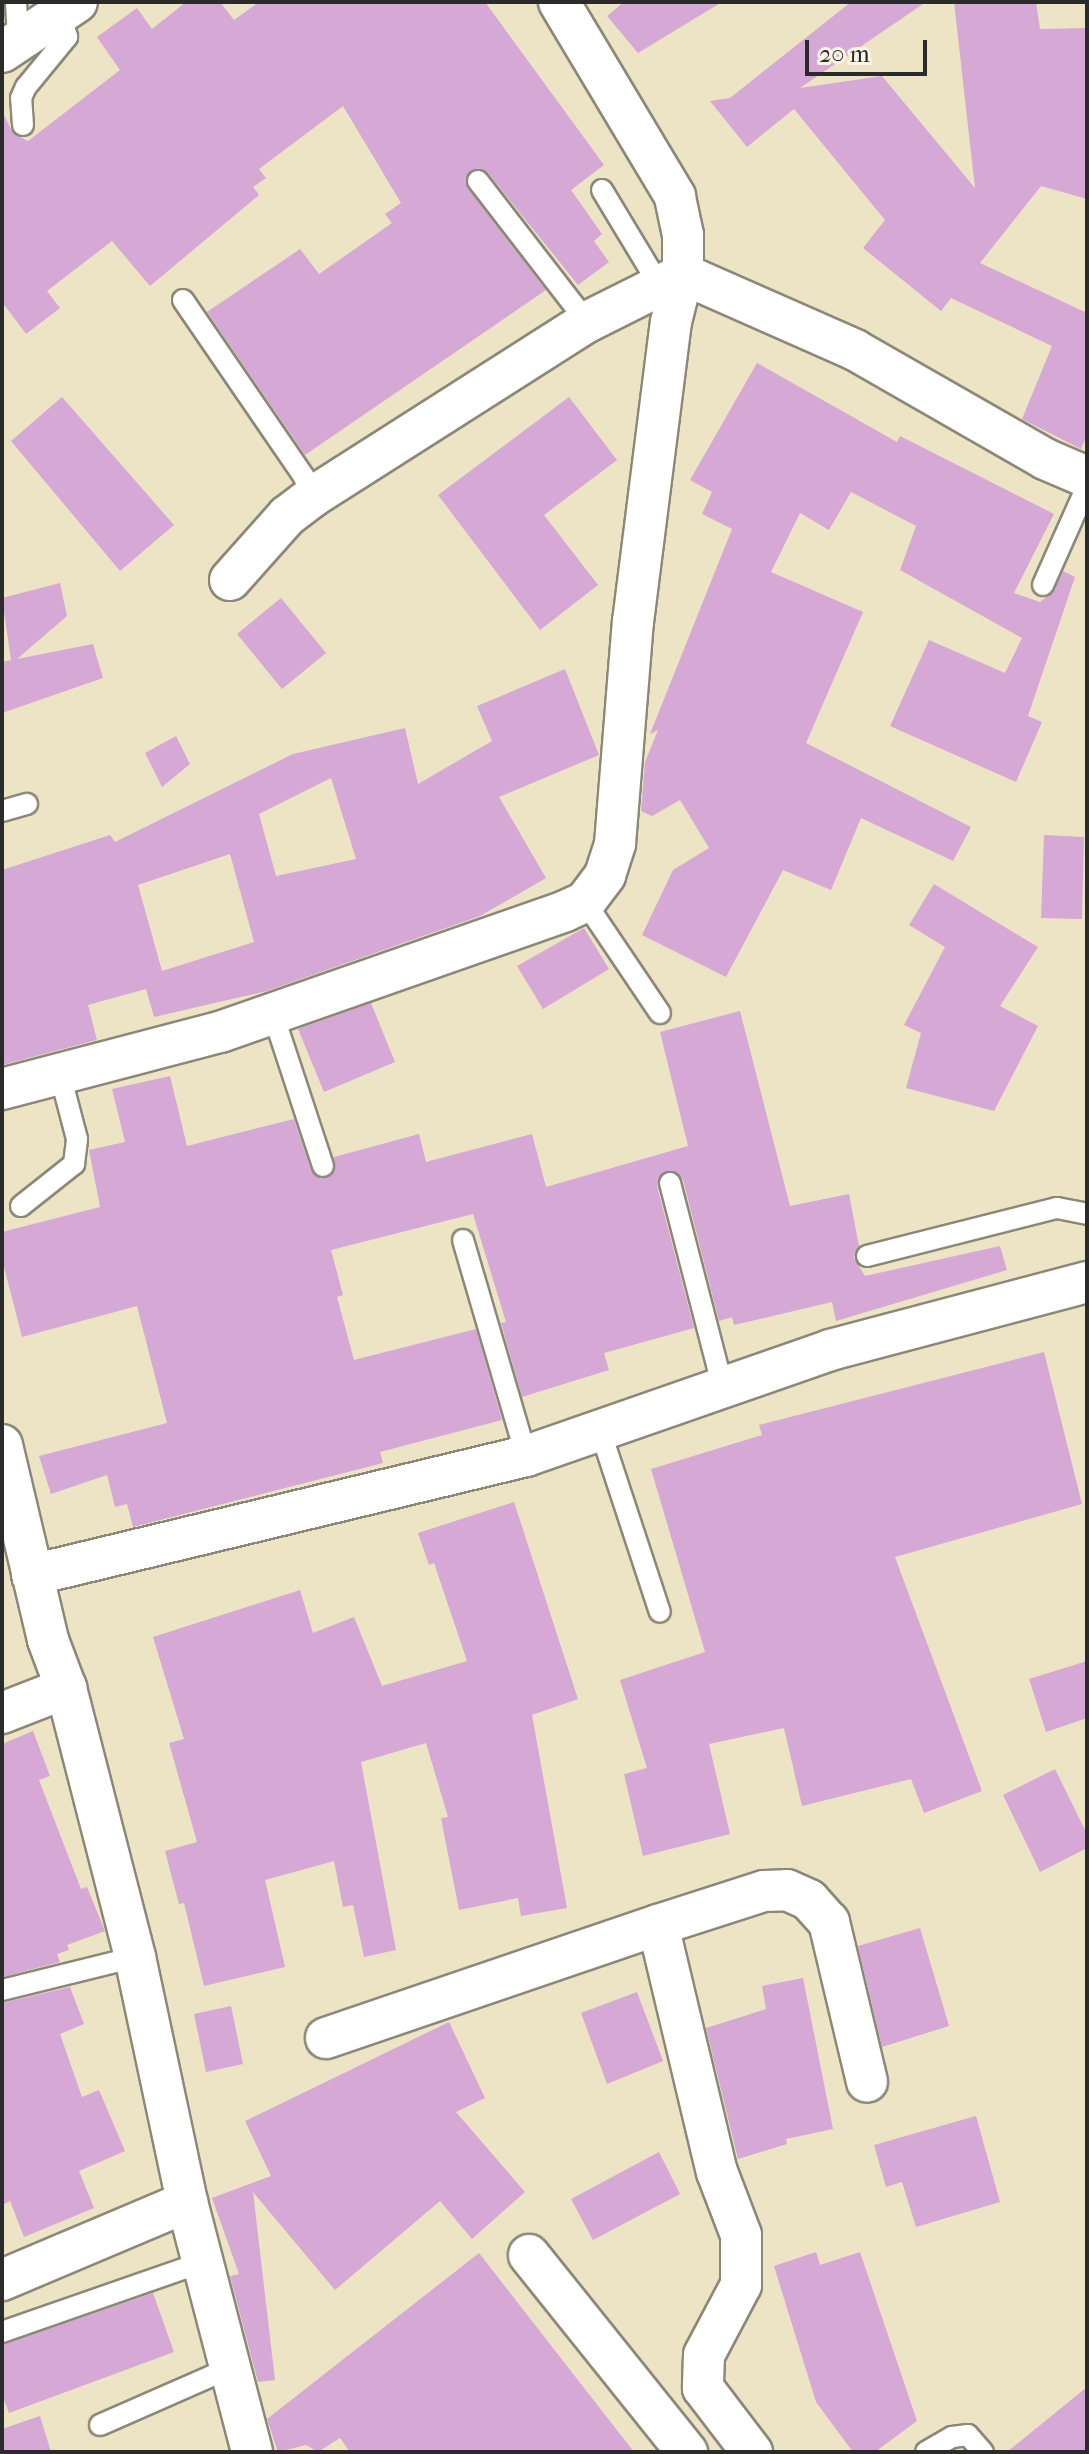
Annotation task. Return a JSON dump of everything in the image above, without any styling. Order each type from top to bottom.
[{"type":"street","points":[[2,1089],[273,1014],[585,902],[605,875],[615,844],[633,622],[671,322],[675,196],[559,2]]},
{"type":"street","points":[[10,47],[68,8]]},
{"type":"street","points":[[230,580],[287,516],[312,497],[587,322],[671,278],[855,350],[1045,459],[1087,477]]},
{"type":"street","points":[[32,1575],[526,1456],[601,1433],[830,1350],[1087,1282]]},
{"type":"street","points":[[2,1445],[32,1575],[66,1688],[135,1957],[187,2202],[252,2452]]},
{"type":"street","points":[[2,1713],[66,1688]]},
{"type":"street","points":[[326,2038],[658,1925],[764,1891],[787,1890],[809,1900],[829,1922],[867,2082]]},
{"type":"street","points":[[658,1925],[717,2172],[741,2235],[741,2285],[704,2355],[703,2388],[752,2452]]},
{"type":"street","points":[[2,2280],[187,2202]]},
{"type":"street","points":[[529,2255],[687,2452]]},
{"type":"lane","points":[[10,47],[16,2]]},
{"type":"lane","points":[[23,125],[21,98],[26,87],[67,37],[68,8]]},
{"type":"lane","points":[[478,181],[587,322]]},
{"type":"lane","points":[[602,190],[671,278]]},
{"type":"lane","points":[[183,300],[304,477],[312,497]]},
{"type":"lane","points":[[1043,585],[1087,486]]},
{"type":"lane","points":[[2,811],[27,804]]},
{"type":"lane","points":[[585,902],[660,1013]]},
{"type":"lane","points":[[273,1014],[323,1166]]},
{"type":"lane","points":[[21,1206],[74,1164],[77,1139],[60,1074]]},
{"type":"lane","points":[[670,1183],[720,1377],[716,1390]]},
{"type":"lane","points":[[867,1256],[1057,1208],[1087,1214]]},
{"type":"lane","points":[[463,1240],[526,1456]]},
{"type":"lane","points":[[601,1433],[660,1612]]},
{"type":"lane","points":[[2,1990],[135,1957]]},
{"type":"lane","points":[[2,2332],[203,2262]]},
{"type":"lane","points":[[100,2425],[230,2368]]},
{"type":"lane","points":[[926,2452],[952,2437],[968,2435],[983,2452]]},
{"type":"building","points":[[186,2],[220,2],[234,20],[259,2],[485,2],[604,165],[571,190],[602,234],[594,241],[609,262],[578,285],[488,173],[471,170],[468,189],[546,290],[305,455],[207,312],[300,249],[319,274],[392,223],[385,214],[401,203],[343,106],[259,169],[266,178],[253,187],[259,195],[150,286],[112,241],[47,291],[60,308],[26,334],[2,302],[2,111],[13,133],[28,141],[120,70],[97,37],[137,8],[152,29]]},
{"type":"building","points":[[624,2],[722,2],[638,53],[607,16]]},
{"type":"building","points":[[851,2],[926,2],[800,88],[882,76],[975,188],[954,2],[1036,2],[1040,29],[1087,28],[1087,199],[1041,186],[980,263],[1087,313],[1087,435],[1081,449],[1022,419],[1052,346],[951,298],[941,311],[863,248],[885,220],[794,109],[747,147],[710,101],[730,98]]},
{"type":"building","points":[[757,363],[897,442],[900,436],[1054,514],[1014,593],[1040,602],[1054,591],[1063,571],[1075,577],[1028,716],[1042,722],[1016,782],[890,726],[929,640],[1005,673],[1022,638],[900,570],[916,526],[851,492],[829,530],[800,513],[771,572],[863,612],[806,743],[971,827],[953,861],[861,818],[831,890],[783,870],[726,977],[642,935],[673,870],[709,848],[680,800],[652,816],[641,811],[645,762],[658,730],[650,734],[732,529],[702,514],[712,492],[690,480]]},
{"type":"building","points":[[62,397],[174,525],[120,571],[11,441]]},
{"type":"building","points":[[569,397],[617,460],[544,515],[598,585],[540,630],[438,495]]},
{"type":"building","points":[[60,583],[67,616],[17,659],[93,644],[103,678],[2,713],[2,662],[11,660],[2,598]]},
{"type":"building","points":[[281,598],[326,653],[282,689],[237,634]]},
{"type":"building","points":[[565,669],[599,755],[499,797],[546,878],[480,916],[267,991],[154,1017],[146,989],[88,1005],[97,1040],[2,1065],[2,870],[110,835],[115,842],[293,754],[405,728],[418,784],[492,741],[477,706]],"holes":[[[331,778],[356,859],[276,876],[259,814]],[[230,854],[254,942],[162,971],[138,885]]]},
{"type":"building","points":[[176,736],[190,764],[162,787],[145,753]]},
{"type":"building","points":[[1044,835],[1084,837],[1082,919],[1041,918]]},
{"type":"building","points":[[934,884],[1038,947],[1000,1006],[1038,1026],[994,1111],[906,1088],[921,1033],[904,1025],[945,947],[909,925]]},
{"type":"building","points":[[584,928],[609,969],[543,1009],[517,966]]},
{"type":"building","points":[[371,1003],[395,1062],[324,1092],[298,1029]]},
{"type":"building","points":[[740,1011],[790,1206],[849,1194],[859,1246],[854,1258],[865,1276],[1000,1246],[1007,1270],[836,1321],[832,1302],[734,1325],[732,1317],[719,1321],[683,1180],[666,1171],[657,1186],[694,1328],[604,1353],[609,1370],[522,1397],[501,1323],[506,1322],[473,1214],[331,1250],[343,1295],[337,1297],[354,1360],[476,1329],[502,1420],[380,1452],[383,1463],[133,1527],[127,1504],[115,1507],[107,1475],[51,1494],[39,1456],[167,1423],[137,1306],[22,1337],[2,1259],[2,1232],[100,1207],[89,1150],[125,1142],[112,1089],[170,1076],[187,1146],[294,1119],[311,1170],[321,1179],[333,1174],[334,1157],[419,1134],[426,1162],[532,1134],[546,1187],[688,1146],[660,1032]]},
{"type":"building","points":[[1044,1352],[1082,1504],[895,1557],[982,1791],[924,1813],[911,1779],[802,1806],[784,1728],[709,1744],[730,1834],[643,1856],[624,1774],[647,1768],[620,1680],[705,1652],[651,1469],[762,1435],[759,1425]]},
{"type":"building","points":[[514,1502],[578,1699],[532,1715],[567,1908],[521,1916],[518,1898],[459,1910],[441,1818],[448,1817],[426,1743],[361,1762],[396,1950],[364,1957],[353,1905],[343,1907],[334,1861],[265,1880],[285,1967],[204,1986],[184,1903],[179,1904],[165,1851],[197,1842],[169,1743],[184,1739],[153,1637],[300,1590],[313,1633],[354,1617],[382,1686],[467,1661],[434,1563],[429,1565],[418,1533]]},
{"type":"building","points":[[1087,1661],[1087,1718],[1046,1732],[1029,1679]]},
{"type":"building","points":[[33,1731],[50,1776],[39,1780],[81,1889],[87,1887],[105,1931],[67,1945],[69,1950],[57,1954],[60,1962],[2,1977],[2,1744]]},
{"type":"building","points":[[1055,1769],[1087,1834],[1087,1848],[1040,1872],[1003,1795]]},
{"type":"building","points":[[920,1928],[949,2026],[882,2047],[858,1946]]},
{"type":"building","points":[[803,1978],[833,2129],[786,2139],[787,2144],[738,2159],[706,2028],[766,2009],[762,1986]]},
{"type":"building","points":[[70,1987],[84,2024],[60,2034],[82,2097],[99,2090],[125,2151],[79,2171],[94,2208],[24,2237],[10,2201],[2,2205],[2,2003]]},
{"type":"building","points":[[637,1992],[663,2061],[607,2084],[581,2013]]},
{"type":"building","points":[[231,2006],[243,2064],[206,2072],[194,2014]]},
{"type":"building","points":[[449,2022],[485,2098],[456,2112],[525,2192],[472,2239],[440,2201],[335,2290],[253,2192],[275,2380],[258,2382],[230,2276],[239,2274],[212,2198],[271,2176],[245,2121]]},
{"type":"building","points":[[976,2116],[1000,2202],[916,2227],[902,2182],[886,2187],[874,2145]]},
{"type":"building","points":[[659,2152],[680,2194],[593,2240],[571,2199]]},
{"type":"building","points":[[816,2252],[820,2265],[860,2252],[917,2421],[875,2452],[853,2452],[816,2402],[774,2266]]},
{"type":"building","points":[[479,2253],[634,2452],[350,2452],[340,2438],[318,2452],[306,2445],[278,2452],[267,2419]]},
{"type":"building","points":[[153,2293],[174,2352],[9,2413],[2,2395],[2,2345]]},
{"type":"building","points":[[1087,2387],[1087,2452],[1007,2452]]},
{"type":"building","points":[[40,2416],[51,2452],[2,2452],[2,2429]]}]
